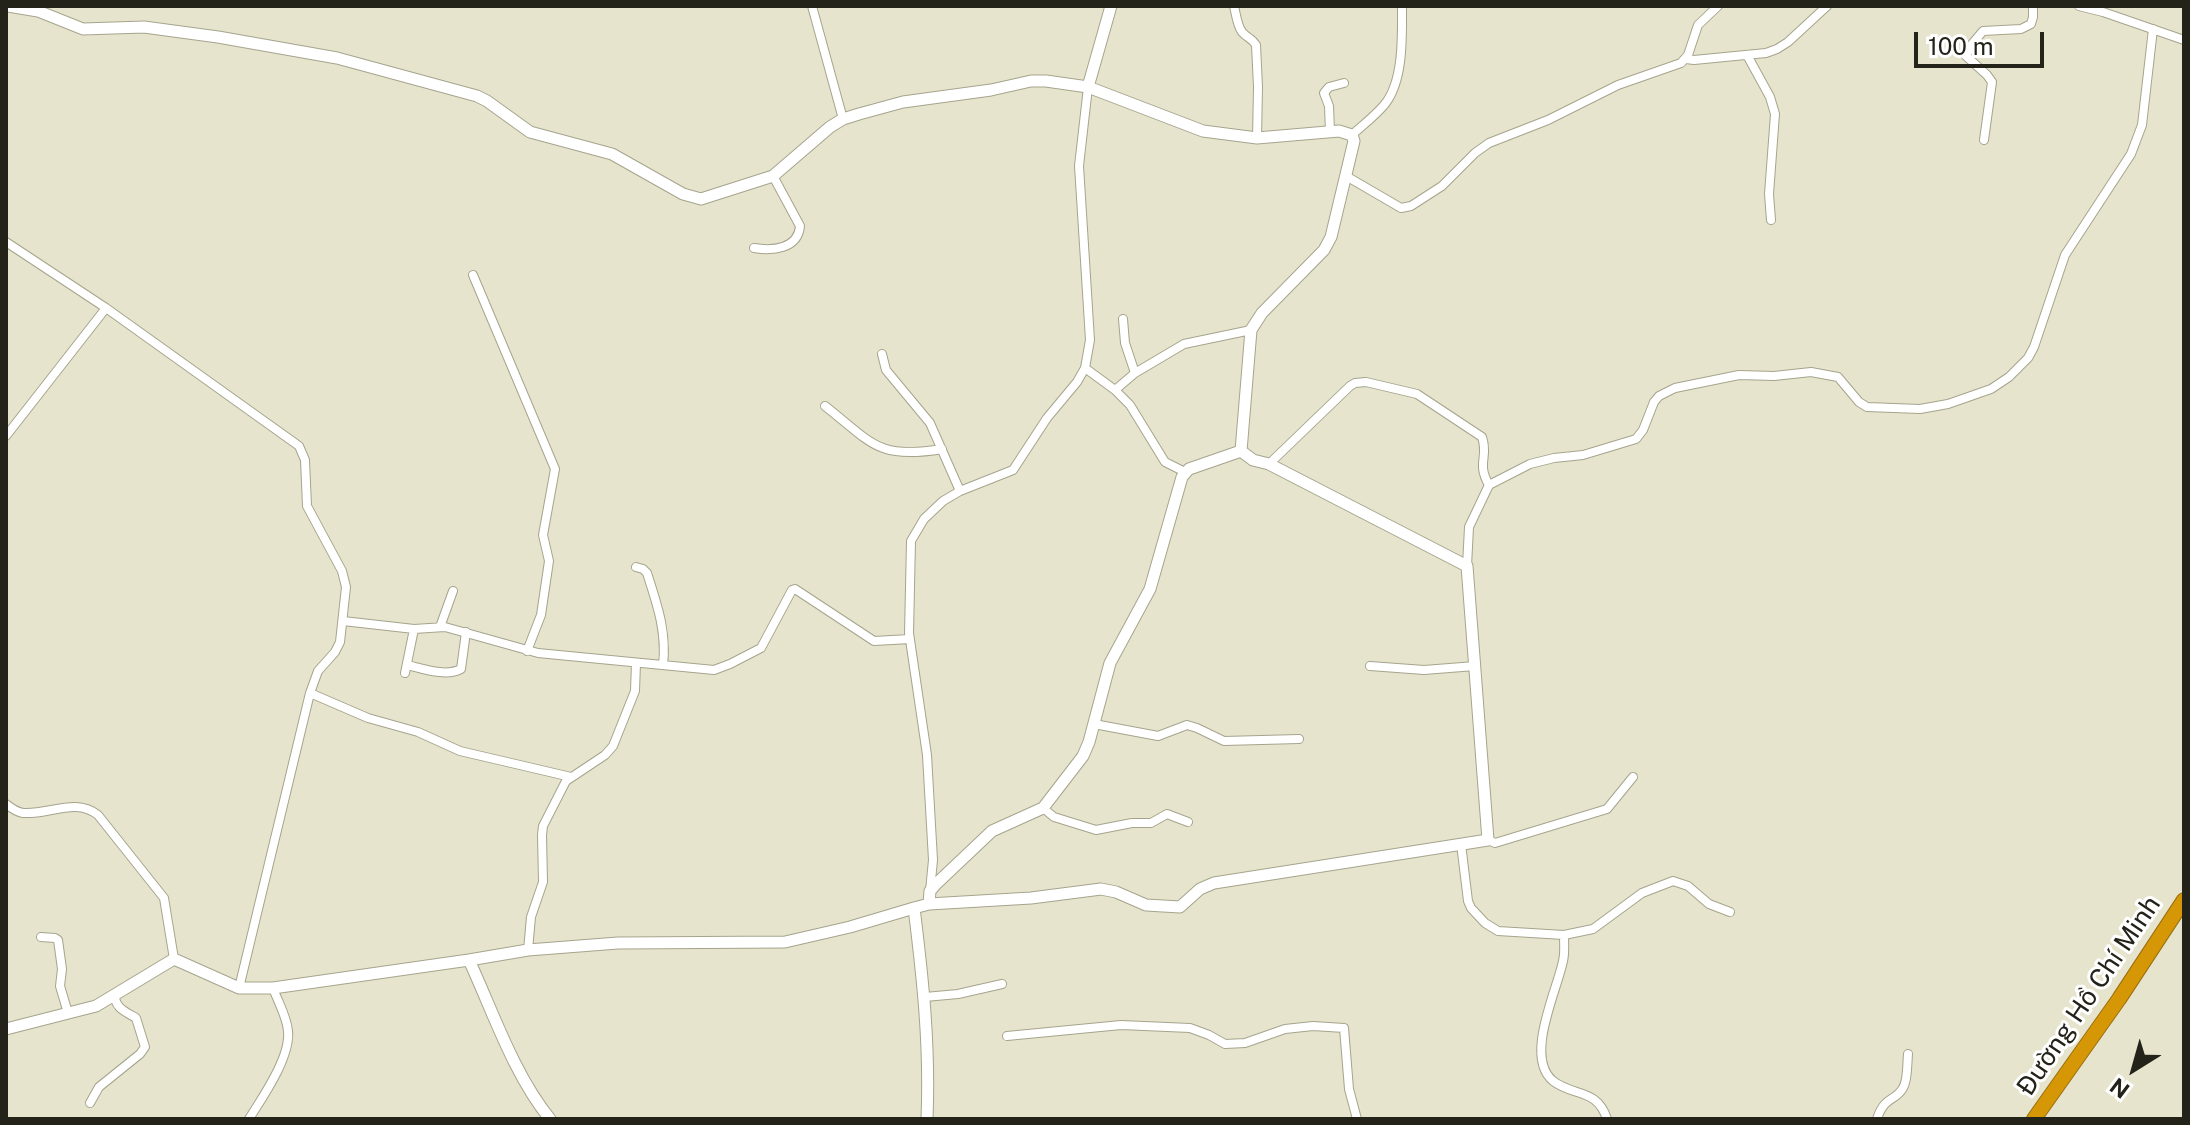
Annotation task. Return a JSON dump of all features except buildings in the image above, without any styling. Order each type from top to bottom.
[{"type":"highway","name":"Đường Hồ Chí Minh","points":[[2034,1119],[2184,900]]},
{"type":"street","points":[[8,6],[38,11],[83,29],[139,26],[337,58],[477,96],[530,132],[612,154],[694,199],[708,198],[773,176],[843,119],[903,102],[1031,81],[1088,87],[1203,131],[1257,138],[1339,131],[1352,135]]},
{"type":"street","points":[[812,6],[843,119]]},
{"type":"street","points":[[930,898],[933,860],[927,755],[910,639],[911,541],[930,512],[943,501],[1013,470],[1085,368],[1090,340],[1079,166],[1088,87],[1111,6]]},
{"type":"street","points":[[1234,6],[1240,28],[1256,45],[1257,138]]},
{"type":"street","points":[[1352,135],[1385,104],[1395,85],[1402,41],[1402,6]]},
{"type":"street","points":[[1346,176],[1401,208],[1408,208],[1442,186],[1489,143],[1548,120],[1618,85],[1681,63],[1686,59],[1698,25],[1718,6]]},
{"type":"street","points":[[1686,59],[1766,53],[1788,42],[1827,6]]},
{"type":"street","points":[[1984,140],[1992,82],[1966,56],[1967,52],[1983,31],[2021,29],[2031,24],[2033,6]]},
{"type":"street","points":[[2079,6],[2104,9],[2184,40]]},
{"type":"street","points":[[1488,840],[1467,566],[1471,520],[1489,485],[1530,464],[1583,455],[1636,439],[1659,396],[1675,388],[1739,375],[1774,376],[1811,372],[1838,377],[1867,407],[1920,409],[1973,396],[2009,377],[2022,366],[2034,347],[2065,255],[2138,140],[2153,29]]},
{"type":"street","points":[[1747,55],[1770,97],[1775,114],[1769,194],[1771,220]]},
{"type":"street","points":[[1330,132],[1324,93],[1329,87],[1344,83]]},
{"type":"street","points":[[1241,451],[1251,330],[1262,313],[1324,250],[1335,225],[1354,141],[1352,135]]},
{"type":"street","points":[[754,248],[777,250],[791,243],[800,231],[773,176]]},
{"type":"street","points":[[6,242],[106,308],[299,446],[305,460],[307,506],[345,579],[346,595],[338,647],[318,671],[310,693],[239,988]]},
{"type":"street","points":[[473,275],[555,469],[543,535],[549,561],[540,619],[527,651]]},
{"type":"street","points":[[6,436],[106,308]]},
{"type":"street","points":[[1123,319],[1125,343],[1135,373]]},
{"type":"street","points":[[1115,390],[1135,373],[1184,344],[1251,330]]},
{"type":"street","points":[[882,354],[886,370],[926,417],[960,491]]},
{"type":"street","points":[[1085,368],[1115,390],[1137,414],[1165,462],[1185,472]]},
{"type":"street","points":[[1269,464],[1350,386],[1366,382],[1417,394],[1479,435],[1484,442],[1482,473],[1489,485]]},
{"type":"street","points":[[825,406],[886,451],[913,453],[942,449]]},
{"type":"street","points":[[1241,451],[1253,460],[1269,464],[1467,566]]},
{"type":"street","points":[[174,959],[239,988],[273,988],[528,950],[618,943],[785,942],[914,908],[930,898],[992,831],[1043,808],[1083,756],[1110,663],[1150,589],[1185,472],[1241,451]]},
{"type":"street","points":[[636,567],[647,573],[660,613],[664,636],[663,665]]},
{"type":"street","points":[[343,621],[414,629],[450,627],[527,651],[714,670],[757,651],[795,589],[874,641],[910,639]]},
{"type":"street","points":[[440,627],[453,591]]},
{"type":"street","points":[[414,629],[406,669],[449,673],[461,669],[466,632]]},
{"type":"street","points":[[528,950],[531,917],[543,882],[542,831],[571,777],[605,755],[613,746],[635,691],[636,663]]},
{"type":"street","points":[[1370,666],[1424,670],[1475,666]]},
{"type":"street","points":[[310,693],[368,718],[418,732],[460,751],[571,777]]},
{"type":"street","points":[[1094,724],[1158,736],[1192,725],[1224,741],[1299,739]]},
{"type":"street","points":[[930,898],[1031,898],[1101,889],[1146,905],[1180,907],[1200,889],[1214,883],[1488,840],[1495,843],[1607,809],[1633,777]]},
{"type":"street","points":[[6,804],[22,813],[81,806],[98,815],[164,898],[174,959]]},
{"type":"street","points":[[1043,808],[1054,817],[1096,830],[1151,823],[1167,814],[1188,822]]},
{"type":"street","points":[[1461,844],[1468,901],[1485,923],[1498,931],[1564,935],[1593,929],[1642,893],[1673,881],[1688,886],[1709,904],[1730,912]]},
{"type":"street","points":[[914,908],[925,997],[929,1067],[927,1119]]},
{"type":"street","points":[[1564,935],[1564,959],[1542,1036],[1542,1063],[1552,1080],[1597,1100],[1604,1108],[1607,1119]]},
{"type":"street","points":[[41,937],[58,940],[62,969],[60,986],[68,1013]]},
{"type":"street","points":[[6,1029],[96,1006],[174,959]]},
{"type":"street","points":[[469,960],[521,1075],[550,1119]]},
{"type":"street","points":[[925,997],[958,994],[1002,984]]},
{"type":"street","points":[[249,1119],[266,1092],[288,1039],[287,1025],[273,988]]},
{"type":"street","points":[[90,1103],[99,1087],[145,1047],[136,1018],[120,1008],[115,1002],[115,994]]},
{"type":"street","points":[[1007,1036],[1121,1025],[1190,1028],[1225,1044],[1245,1043],[1285,1029],[1313,1026],[1344,1028],[1349,1089],[1357,1119]]},
{"type":"street","points":[[1877,1119],[1884,1103],[1904,1086],[1908,1054]]}]
